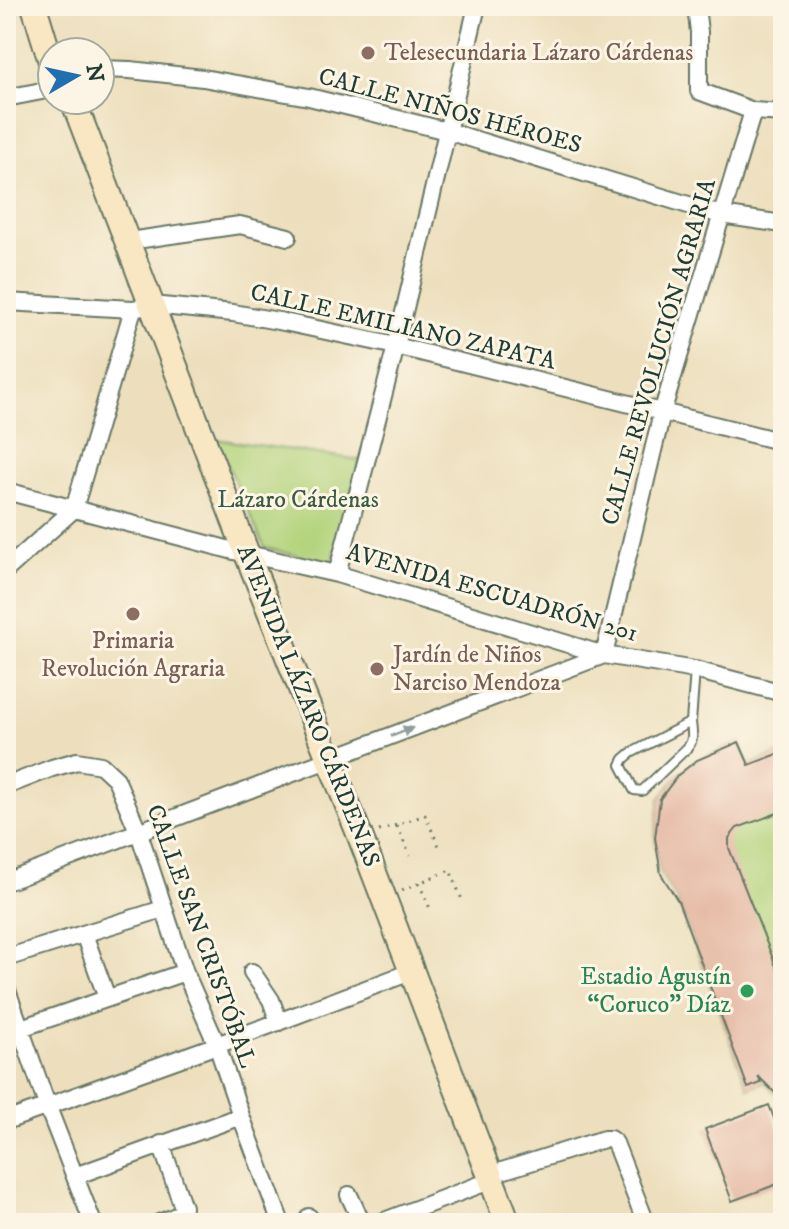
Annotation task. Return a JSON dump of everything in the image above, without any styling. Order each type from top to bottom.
[{"type":"main road","points":[[34,6],[43,36]]},
{"type":"main road","points":[[41,6],[51,36]]},
{"type":"main road","name":"AVENIDA LÁZARO CÁRDENAS","points":[[71,116],[143,307],[324,762],[400,976],[447,1082]]},
{"type":"main road","name":"AVENIDA LÁZARO CÁRDENAS","points":[[79,116],[129,241],[143,307]]},
{"type":"main road","name":"AVENIDA LÁZARO CÁRDENAS","points":[[324,762],[360,836],[484,1180],[508,1223]]},
{"type":"main road","name":"AVENIDA LÁZARO CÁRDENAS","points":[[484,1180],[493,1223]]},
{"type":"street","points":[[337,574],[396,346],[477,6]]},
{"type":"street","points":[[696,6],[699,91],[753,111],[783,113]]},
{"type":"street","name":"CALLE NIÑOS HÉROES","points":[[116,70],[203,78],[309,97],[447,131],[721,215],[783,224]]},
{"type":"street","points":[[6,98],[36,92]]},
{"type":"street","name":"CALLE REVOLUCIÓN AGRARIA","points":[[604,655],[662,413],[753,111]]},
{"type":"street","points":[[129,241],[240,225],[288,237]]},
{"type":"street","name":"CALLE EMILIANO ZAPATA","points":[[6,302],[233,313],[396,346],[783,442]]},
{"type":"street","points":[[6,570],[74,509],[143,307]]},
{"type":"street","name":"AVENIDA ESCUADRÓN 201","points":[[6,491],[337,574],[604,655],[695,670],[783,693]]},
{"type":"street","points":[[6,882],[604,655]]},
{"type":"street","name":"CALLE SAN CRISTÓBAL","points":[[6,786],[77,761],[101,765],[116,779],[139,833],[185,972],[217,1045],[281,1223]]},
{"type":"street","points":[[6,958],[163,909]]},
{"type":"street","points":[[84,934],[107,998]]},
{"type":"street","points":[[21,1028],[185,972]]},
{"type":"street","points":[[252,972],[271,1000],[279,1022]]},
{"type":"street","points":[[6,1121],[400,976]]},
{"type":"street","points":[[6,987],[93,1223]]},
{"type":"street","points":[[75,1176],[241,1116]]},
{"type":"street","points":[[379,1223],[484,1180],[610,1139],[615,1143],[646,1223]]},
{"type":"street","points":[[159,1223],[178,1215],[183,1207],[161,1144]]},
{"type":"street","points":[[349,1195],[362,1223]]},
{"type":"lane","points":[[691,722],[624,759],[621,765],[634,790],[642,791],[691,743],[695,670]]},
{"type":"path","points":[[360,836],[425,815],[439,846]]},
{"type":"path","points":[[397,826],[410,856]]},
{"type":"path","points":[[383,897],[450,870],[463,902]]},
{"type":"path","points":[[419,883],[431,911]]},
{"type":"green space","name":"Lázaro Cárdenas","points":[[216,439],[360,460],[332,564],[265,548]]},
{"type":"green space","name":"Estadio Agustín “Coruco” Díaz","points":[[739,742],[749,765],[783,752],[783,1101],[764,1082],[748,1088],[678,901],[661,874],[655,838],[660,799],[678,775],[697,760]]},
{"type":"building","name":"Estadio Agustín “Coruco” Díaz","points":[[739,742],[749,765],[783,752],[783,811],[737,828],[729,838],[729,848],[783,984],[783,1101],[758,1076],[761,1083],[748,1088],[678,901],[661,874],[655,838],[660,799],[678,775],[697,760]]},
{"type":"building","points":[[769,1105],[783,1142],[783,1182],[732,1201],[705,1129]]},
{"type":"place","name":"Telesecundaria Lázaro Cárdenas","points":[[368,53]]},
{"type":"place","name":"Primaria Revolución Agraria","points":[[133,614]]},
{"type":"place","name":"Jardín de Niños Narciso Mendoza","points":[[377,669]]},
{"type":"place","name":"Estadio Agustín “Coruco” Díaz","points":[[747,991]]}]
